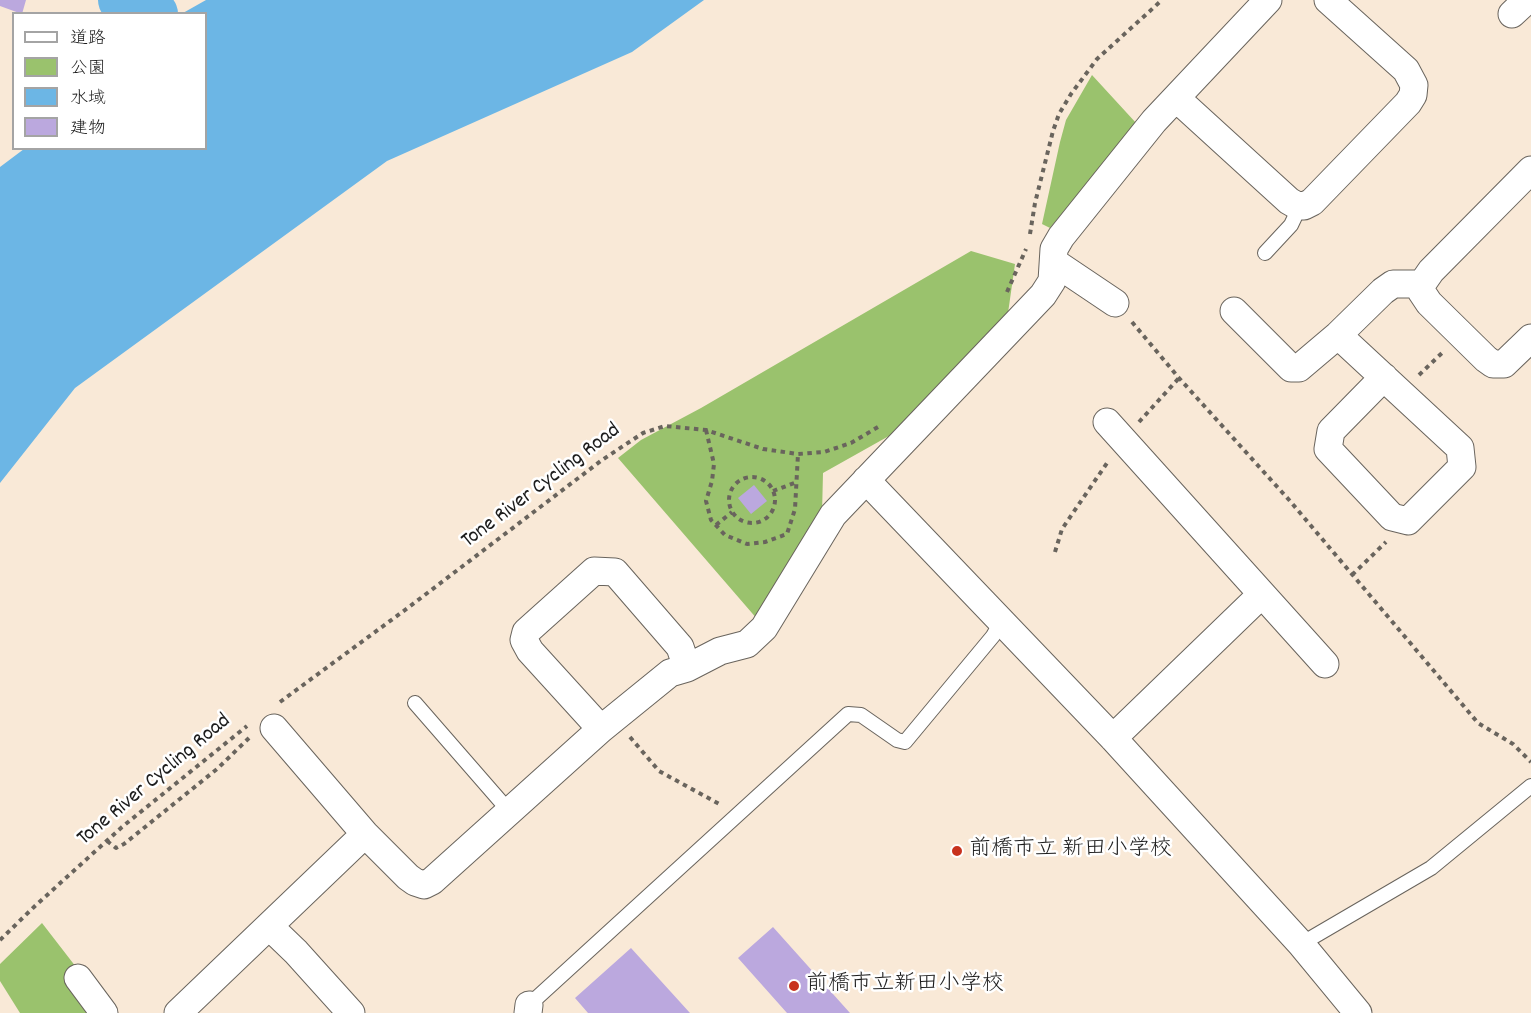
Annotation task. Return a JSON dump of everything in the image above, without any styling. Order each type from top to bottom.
[{"type":"street","points":[[267,719],[365,834],[408,877],[424,885],[432,881],[608,724],[670,674],[720,651],[747,644],[756,636],[772,616],[833,515],[1039,300],[1052,281],[1054,249],[1061,237],[1154,121],[1268,0]]},
{"type":"street","points":[[1176,98],[1288,201],[1300,206],[1312,202],[1408,103],[1413,94],[1414,85],[1406,70],[1328,0]]},
{"type":"street","points":[[1531,170],[1431,271],[1422,284],[1421,291],[1429,303],[1486,359],[1504,364],[1531,338]]},
{"type":"street","points":[[1054,262],[1115,303]]},
{"type":"street","points":[[1234,311],[1291,368],[1299,369],[1383,291],[1394,284],[1422,284]]},
{"type":"street","points":[[1338,335],[1392,385],[1460,448],[1462,467],[1408,521],[1392,517],[1328,448],[1331,431],[1392,385]]},
{"type":"street","points":[[1115,431],[1324,664]]},
{"type":"street","points":[[867,480],[1113,738],[1301,944],[1358,1013]]},
{"type":"street","points":[[608,724],[530,651],[524,640],[526,632],[594,571],[615,572],[681,647],[687,668]]},
{"type":"street","points":[[1113,738],[1261,595]]},
{"type":"street","points":[[178,1013],[365,834]]},
{"type":"street","points":[[269,926],[296,952],[351,1013]]},
{"type":"street","points":[[78,978],[104,1013]]},
{"type":"lane","points":[[1265,253],[1291,225],[1300,206]]},
{"type":"lane","points":[[529,1009],[737,814],[848,714],[861,715],[897,740],[905,742],[993,636],[1001,622]]},
{"type":"lane","points":[[415,704],[509,811]]},
{"type":"lane","points":[[1301,944],[1431,868],[1531,786]]},
{"type":"path","points":[[1005,295],[1029,243],[1035,203],[1059,114],[1097,59],[1162,0]]},
{"type":"path","points":[[1115,303],[1352,574],[1478,723],[1513,744],[1531,762]]},
{"type":"path","points":[[1392,385],[1461,335]]},
{"type":"path","points":[[1055,552],[1062,529],[1115,431],[1179,378]]},
{"type":"path","name":"Tone River Cycling Road","points":[[0,940],[107,841],[212,753],[267,719],[409,607],[642,433],[665,426],[706,430],[762,449],[798,454],[825,452],[851,443],[883,423]]},
{"type":"path","points":[[706,430],[714,464],[706,501],[711,520],[725,536],[747,544],[765,542],[787,534],[795,509],[798,454]]},
{"type":"path","points":[[756,477],[770,485],[773,491],[774,506],[766,518],[759,522],[744,522],[732,512],[729,505],[731,490],[741,479],[756,477]]},
{"type":"path","points":[[773,491],[797,483]]},
{"type":"path","points":[[716,525],[732,512]]},
{"type":"path","points":[[1352,574],[1408,521]]},
{"type":"path","points":[[107,841],[116,848],[124,844],[217,769],[267,719]]},
{"type":"path","points":[[608,724],[659,771],[737,814]]},
{"type":"green space","points":[[1092,75],[1137,124],[1050,228],[1042,224],[1066,120]]},
{"type":"green space","points":[[971,251],[1015,264],[1008,313],[896,432],[823,473],[822,514],[758,620],[618,458],[641,440],[701,408]]},
{"type":"green space","points":[[42,923],[76,967],[90,1013],[20,1013],[0,981],[0,964]]},
{"type":"water","points":[[206,0],[704,0],[632,52],[387,161],[75,388],[0,483],[0,167],[23,150],[207,150],[207,12],[185,12]]},
{"type":"building","points":[[0,0],[26,0],[23,12],[0,6]]},
{"type":"building","points":[[754,485],[767,501],[751,514],[738,498]]},
{"type":"building","name":"前橋市立新田小学校","points":[[773,927],[850,1013],[787,1013],[738,958]]},
{"type":"building","points":[[631,948],[690,1013],[588,1013],[575,998]]},
{"type":"waterway","points":[[122,0],[149,12]]},
{"type":"place","name":"前橋市立 新田小学校","points":[[957,851]]},
{"type":"place","name":"前橋市立新田小学校","points":[[794,986]]}]
